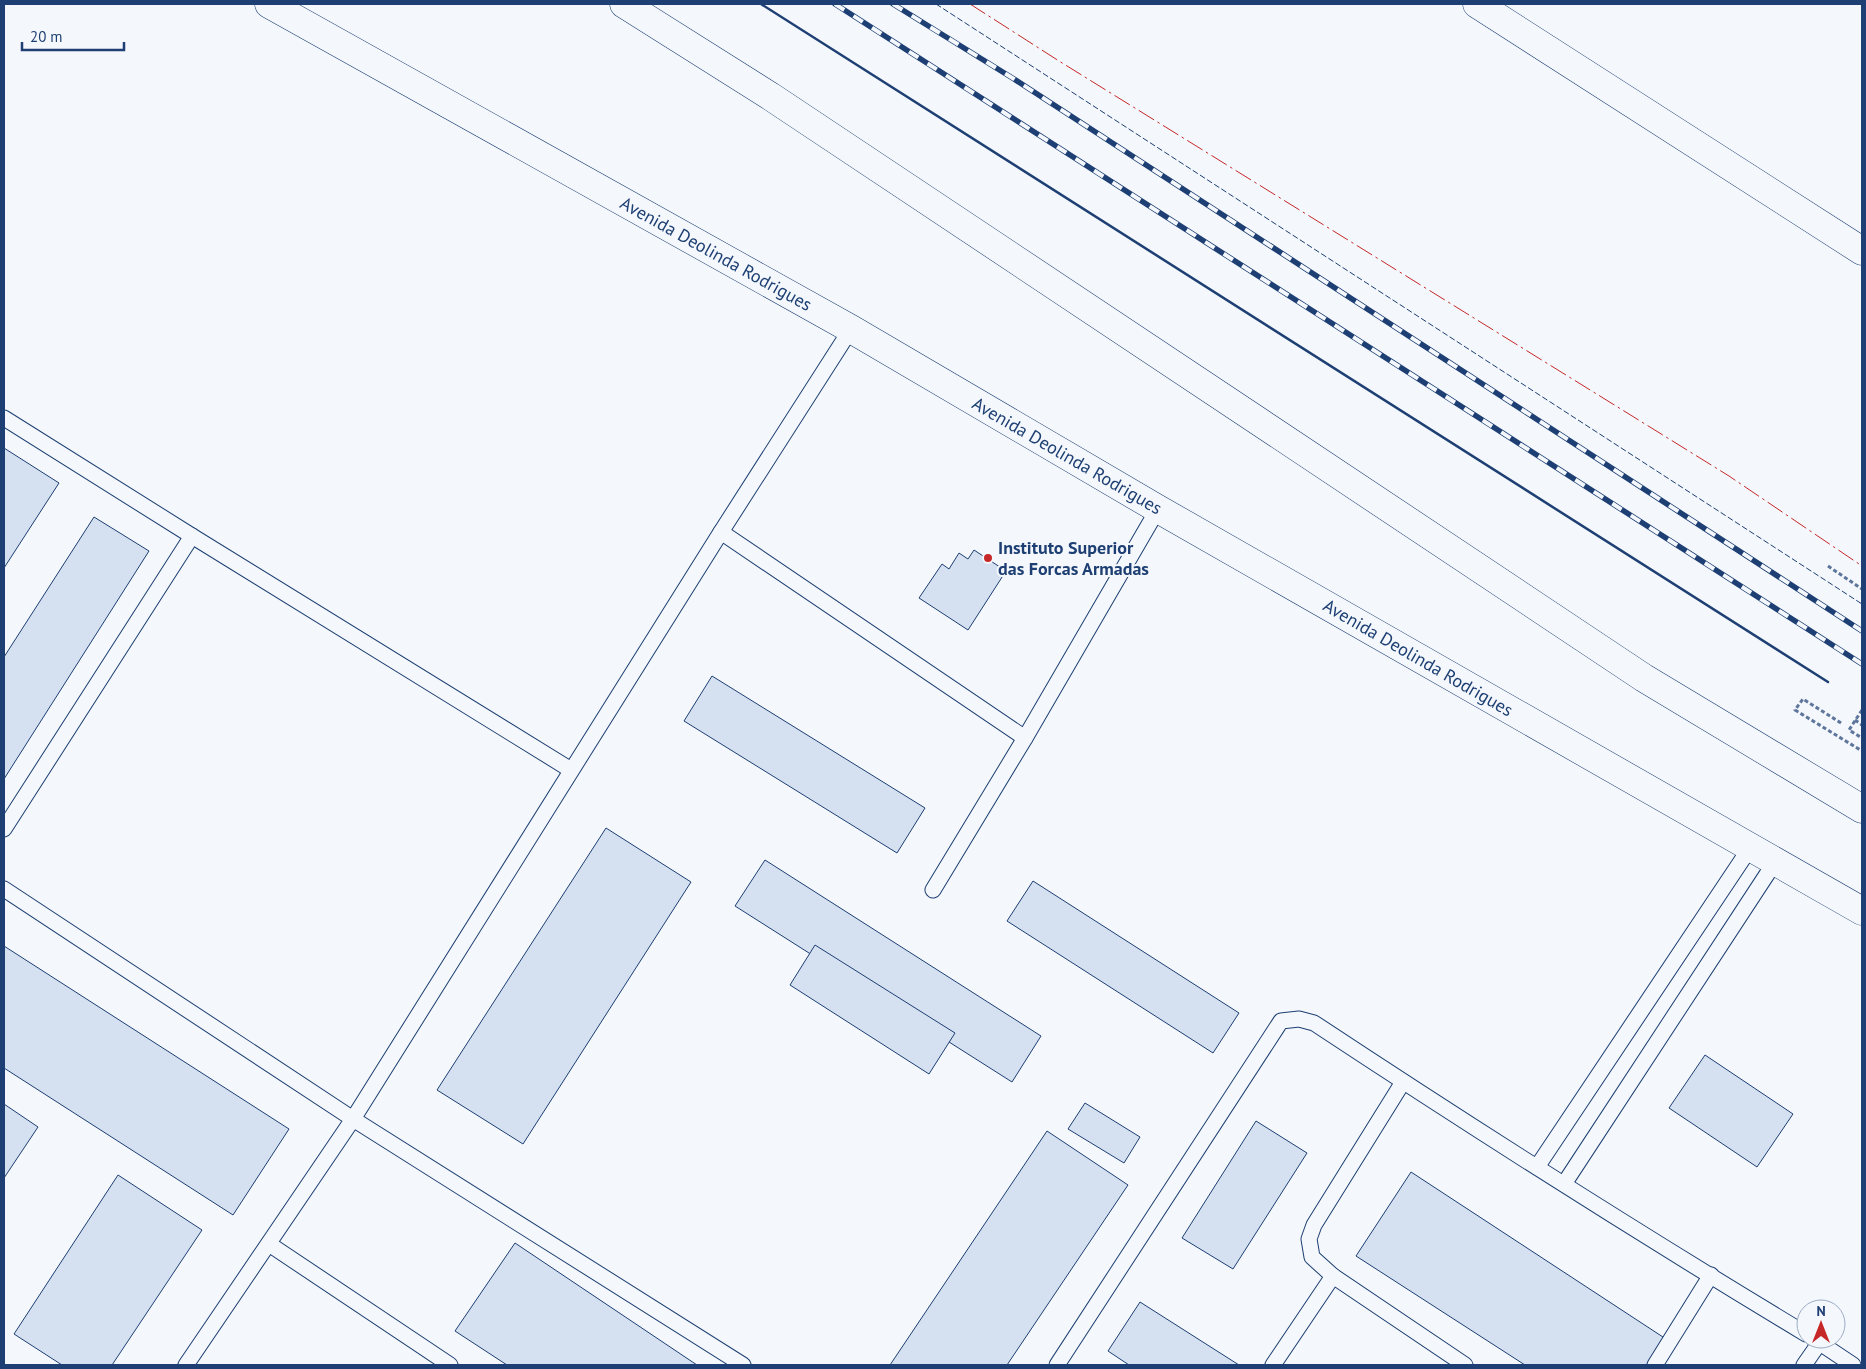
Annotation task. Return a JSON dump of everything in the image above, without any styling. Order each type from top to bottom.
[{"type":"main road","name":"Avenida Deolinda Rodrigues","points":[[269,4],[851,329],[1158,509],[1862,911]]},
{"type":"main road","points":[[624,4],[770,96],[1644,678],[1862,809]]},
{"type":"main road","points":[[1476,4],[1862,251]]},
{"type":"lane","points":[[186,1365],[353,1119],[721,532],[851,329]]},
{"type":"lane","points":[[4,418],[572,770]]},
{"type":"lane","points":[[933,890],[1025,738],[1158,509]]},
{"type":"lane","points":[[721,532],[1025,738]]},
{"type":"lane","points":[[4,829],[192,536]]},
{"type":"lane","points":[[1537,1167],[1750,848]]},
{"type":"lane","points":[[1564,1184],[1775,862]]},
{"type":"lane","points":[[4,889],[353,1119],[743,1365]]},
{"type":"lane","points":[[1057,1365],[1282,1021],[1299,1020],[1314,1023],[1537,1167],[1796,1328]]},
{"type":"lane","points":[[1403,1082],[1314,1225],[1308,1239],[1312,1257],[1333,1276],[1465,1365]]},
{"type":"lane","points":[[269,1244],[450,1365]]},
{"type":"lane","points":[[1655,1365],[1711,1275]]},
{"type":"lane","points":[[1273,1365],[1333,1276]]},
{"type":"lane","points":[[1804,1365],[1813,1349]]},
{"type":"lane","points":[[1829,1349],[1852,1365]]},
{"type":"path","points":[[1828,566],[1862,589]]},
{"type":"path","points":[[1841,723],[1803,699],[1795,710],[1862,751]]},
{"type":"path","points":[[1862,710],[1849,730],[1862,738]]},
{"type":"path","points":[[1855,720],[1862,725]]},
{"type":"building","points":[[4,448],[59,483],[4,568]]},
{"type":"building","points":[[94,517],[149,551],[4,779],[4,657]]},
{"type":"building","points":[[974,550],[1006,571],[968,630],[919,598],[942,564],[949,569],[959,553],[968,559]]},
{"type":"building","points":[[712,676],[925,808],[897,853],[684,721]]},
{"type":"building","points":[[606,828],[691,882],[523,1144],[437,1090]]},
{"type":"building","points":[[765,860],[1041,1036],[1012,1082],[735,906]]},
{"type":"building","points":[[1033,881],[1239,1013],[1213,1053],[1007,921]]},
{"type":"building","points":[[815,945],[955,1033],[929,1074],[790,985]]},
{"type":"building","points":[[4,946],[289,1129],[233,1215],[4,1068]]},
{"type":"building","points":[[1705,1055],[1793,1114],[1757,1167],[1669,1108]]},
{"type":"building","points":[[1085,1103],[1140,1137],[1124,1163],[1068,1129]]},
{"type":"building","points":[[4,1104],[38,1127],[4,1178]]},
{"type":"building","points":[[1256,1121],[1307,1153],[1233,1269],[1182,1238]]},
{"type":"building","points":[[1047,1131],[1128,1185],[1007,1365],[890,1365]]},
{"type":"building","points":[[1411,1172],[1666,1339],[1649,1365],[1525,1365],[1356,1256]]},
{"type":"building","points":[[118,1175],[202,1230],[112,1365],[62,1365],[14,1334]]},
{"type":"building","points":[[515,1243],[697,1365],[507,1365],[455,1331]]},
{"type":"building","points":[[1140,1302],[1239,1365],[1129,1365],[1108,1351]]},
{"type":"railway","points":[[835,4],[1862,664]]},
{"type":"railway","points":[[893,4],[1014,79],[1862,631]]},
{"type":"fence","points":[[936,4],[1862,604]]},
{"type":"wall","points":[[761,4],[1828,682]]},
{"type":"power","points":[[970,4],[1729,476],[1862,566]]},
{"type":"place","name":"Instituto Superior das Forcas Armadas","points":[[988,558]]}]
